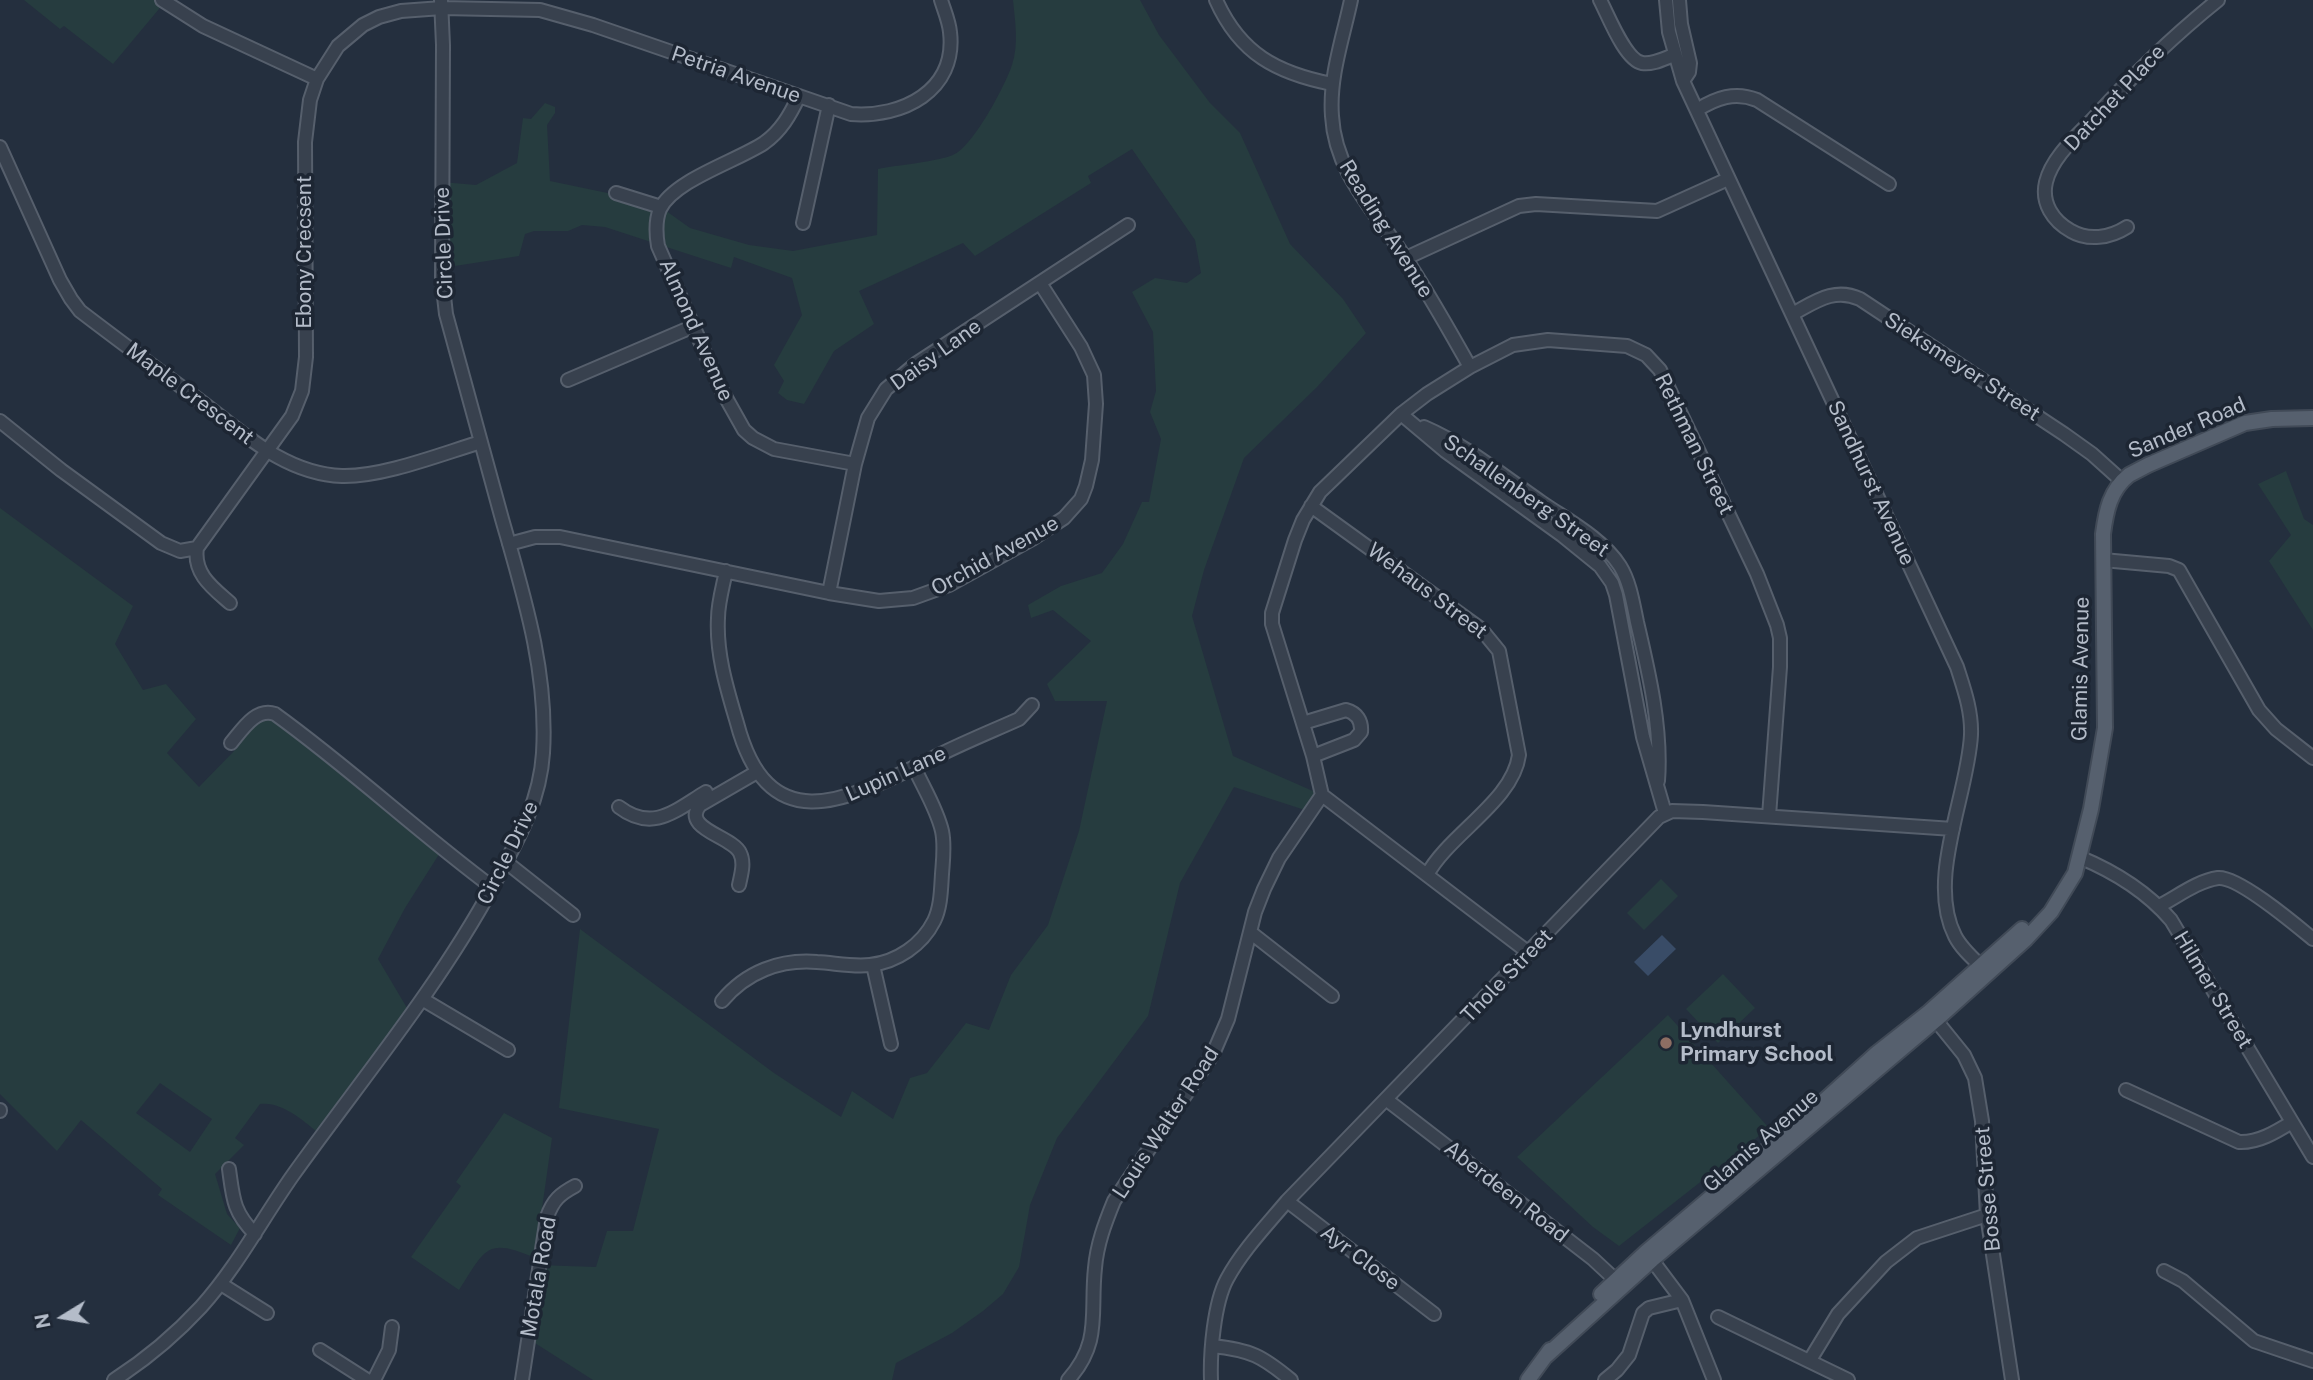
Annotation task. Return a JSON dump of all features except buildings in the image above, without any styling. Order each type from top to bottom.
[{"type":"main road","name":"Sander Road","points":[[2122,481],[2148,465],[2245,423],[2313,418]]},
{"type":"main road","name":"Glamis Avenue","points":[[1528,1380],[1556,1340],[1586,1307],[1619,1283],[1932,1016],[1984,969],[2039,911],[2059,897],[2075,873],[2091,809],[2105,728],[2105,515],[2111,497],[2122,481]]},
{"type":"street","points":[[162,0],[203,26],[317,79]]},
{"type":"street","name":"Petria Avenue","points":[[442,4],[533,9],[553,13],[851,114],[883,114],[912,104],[925,96],[947,63],[950,29],[941,0]]},
{"type":"street","points":[[1216,0],[1227,22],[1244,44],[1270,64],[1292,75],[1332,83]]},
{"type":"street","name":"Reading Avenue","points":[[1351,0],[1332,83],[1332,117],[1348,176],[1406,258],[1470,367]]},
{"type":"street","points":[[1600,0],[1632,58],[1651,63],[1674,55]]},
{"type":"street","name":"Sandhurst Avenue","points":[[1666,0],[1674,55],[1683,81],[1964,687],[1971,734],[1945,881],[1949,921],[1956,938],[1984,969]]},
{"type":"street","points":[[1679,0],[1681,24],[1690,63],[1689,72],[1683,81]]},
{"type":"street","name":"Datchet Place","points":[[2127,228],[2108,236],[2090,237],[2074,233],[2050,214],[2046,182],[2067,146],[2096,115],[2168,41],[2218,0]]},
{"type":"street","name":"Ebony Crecsent","points":[[197,548],[292,416],[302,391],[306,357],[305,142],[310,100],[317,79],[338,46],[363,25],[401,11],[442,4]]},
{"type":"street","name":"Circle Drive","points":[[114,1380],[174,1332],[221,1284],[290,1179],[422,999],[475,920],[534,806],[544,741],[540,668],[521,584],[446,314],[442,279],[442,4]]},
{"type":"street","points":[[616,193],[661,207],[682,186],[763,144],[782,127],[799,96]]},
{"type":"street","points":[[1697,110],[1724,97],[1748,96],[1889,184]]},
{"type":"street","points":[[803,223],[829,105]]},
{"type":"street","name":"Maple Crescent","points":[[0,147],[60,280],[80,311],[267,452],[304,469],[344,476],[373,473],[481,442]]},
{"type":"street","points":[[1406,258],[1519,206],[1536,204],[1657,211],[1728,179]]},
{"type":"street","name":"Almond Avenue","points":[[661,207],[657,224],[658,246],[731,409],[744,430],[774,449],[855,464]]},
{"type":"street","name":"Daisy Lane","points":[[829,593],[855,464],[868,418],[886,389],[918,363],[1128,225]]},
{"type":"street","name":"Orchid Avenue","points":[[509,544],[536,537],[560,537],[879,601],[898,601],[927,595],[1032,539],[1065,518],[1081,499],[1092,460],[1096,404],[1094,375],[1081,347],[1040,283]]},
{"type":"street","name":"Sieksmeyer Street","points":[[1792,314],[1833,293],[1850,294],[1860,299],[2064,434],[2122,481]]},
{"type":"street","points":[[568,380],[694,326]]},
{"type":"street","name":"Rethman Street","points":[[1322,795],[1313,755],[1272,619],[1294,540],[1320,492],[1401,414],[1470,367],[1513,345],[1548,340],[1627,346],[1646,355],[1660,370],[1757,574],[1780,638],[1769,816]]},
{"type":"street","name":"Schallenberg Street","points":[[1401,414],[1445,451],[1563,536],[1605,571],[1616,596],[1643,737],[1665,813]]},
{"type":"street","points":[[0,421],[61,470],[161,543],[180,551],[197,548],[200,573],[230,603]]},
{"type":"street","name":"Wehaus Street","points":[[1311,506],[1481,629],[1499,650],[1519,755],[1517,767],[1506,787],[1438,858],[1427,875]]},
{"type":"street","points":[[2103,560],[2147,563],[2179,570],[2259,710],[2276,729],[2313,758]]},
{"type":"street","name":"Lupin Lane","points":[[726,571],[718,617],[721,661],[738,729],[754,769],[772,789],[789,798],[822,802],[855,794],[1019,719],[1032,705]]},
{"type":"street","points":[[1303,723],[1346,710],[1356,715],[1361,722],[1361,732],[1354,740],[1313,755]]},
{"type":"street","points":[[231,743],[258,715],[266,711],[275,714],[335,759],[492,887]]},
{"type":"street","points":[[722,1002],[743,981],[778,965],[815,962],[851,966],[873,965],[898,957],[913,948],[935,921],[940,900],[943,847],[942,830],[914,767]]},
{"type":"street","points":[[619,807],[636,817],[657,819],[754,769]]},
{"type":"street","points":[[739,885],[743,864],[740,853],[735,846],[703,827],[696,819],[696,812],[700,805],[754,769]]},
{"type":"street","points":[[1322,795],[1529,953]]},
{"type":"street","name":"Louis Walter Road","points":[[1068,1380],[1080,1366],[1093,1336],[1094,1271],[1100,1235],[1114,1201],[1213,1055],[1228,1019],[1264,889],[1279,858],[1322,795]]},
{"type":"street","points":[[1665,813],[1703,812],[1953,830]]},
{"type":"street","name":"Thole Street","points":[[1211,1380],[1213,1346],[1221,1293],[1226,1280],[1287,1201],[1642,833],[1665,813]]},
{"type":"street","name":"Hilmer Street","points":[[2079,857],[2115,875],[2159,906],[2171,920],[2313,1157]]},
{"type":"street","points":[[506,863],[573,915]]},
{"type":"street","points":[[2159,906],[2216,878],[2230,880],[2313,939]]},
{"type":"street","points":[[1250,932],[1332,996]]},
{"type":"street","points":[[873,965],[891,1044]]},
{"type":"street","points":[[422,999],[508,1050]]},
{"type":"street","name":"Bosse Street","points":[[1932,1016],[1964,1055],[1975,1078],[1982,1121],[1987,1215],[2012,1380]]},
{"type":"street","points":[[2126,1090],[2239,1142],[2266,1136],[2292,1122]]},
{"type":"street","name":"Aberdeen Road","points":[[1387,1100],[1593,1259],[1619,1283]]},
{"type":"street","points":[[229,1169],[236,1210],[255,1234]]},
{"type":"street","name":"Motala Road","points":[[522,1380],[547,1217],[551,1204],[559,1195],[575,1186]]},
{"type":"street","name":"Ayr Close","points":[[1287,1201],[1434,1314]]},
{"type":"street","points":[[1810,1360],[1838,1314],[1886,1262],[1917,1238],[1987,1215]]},
{"type":"street","points":[[1649,1256],[1682,1300],[1714,1380]]},
{"type":"street","points":[[2164,1271],[2183,1281],[2254,1341],[2313,1361]]},
{"type":"street","points":[[221,1284],[267,1314]]},
{"type":"street","points":[[1605,1380],[1629,1355],[1643,1313],[1649,1308],[1682,1300]]},
{"type":"street","points":[[1718,1317],[1848,1380]]},
{"type":"street","points":[[374,1380],[389,1350],[392,1327]]},
{"type":"street","points":[[1213,1346],[1239,1349],[1265,1358],[1292,1380]]},
{"type":"street","points":[[320,1350],[367,1380]]},
{"type":"green space","points":[[24,0],[161,0],[164,3],[113,64],[64,26],[60,29]]},
{"type":"green space","points":[[1013,0],[1140,0],[1159,35],[1210,103],[1240,133],[1290,244],[1343,299],[1366,333],[1317,387],[1244,458],[1204,570],[1192,616],[1233,756],[1322,795],[1311,812],[1234,787],[1180,883],[1148,1016],[1057,1138],[1030,1205],[1019,1267],[1003,1294],[983,1311],[952,1333],[896,1363],[892,1380],[593,1380],[527,1338],[538,1265],[596,1267],[607,1231],[633,1231],[659,1129],[559,1108],[580,929],[774,1073],[841,1117],[852,1091],[893,1119],[910,1078],[927,1073],[966,1023],[989,1030],[1011,975],[1048,925],[1079,831],[1107,701],[1055,701],[1047,684],[1091,641],[1053,610],[1031,618],[1028,605],[1061,586],[1102,573],[1123,544],[1142,502],[1149,502],[1161,439],[1150,412],[1156,391],[1153,332],[1132,292],[1155,278],[1187,283],[1201,273],[1195,240],[1132,149],[1088,176],[1091,183],[975,256],[963,243],[859,291],[874,324],[834,351],[804,404],[787,400],[778,393],[784,381],[774,365],[802,315],[792,278],[734,257],[731,268],[605,227],[582,225],[568,231],[534,231],[525,234],[519,256],[442,268],[442,182],[476,185],[517,163],[523,118],[531,119],[545,103],[555,107],[555,113],[547,125],[550,181],[662,208],[690,228],[749,245],[793,251],[877,235],[878,169],[953,155],[970,141],[979,129],[1012,65],[1016,32]]},
{"type":"green space","points":[[2286,471],[2304,519],[2313,525],[2313,630],[2269,561],[2291,535],[2258,484]]},
{"type":"green space","points":[[0,508],[133,606],[115,644],[143,690],[166,684],[196,719],[167,753],[199,787],[236,749],[269,707],[443,848],[405,908],[378,959],[410,1013],[321,1135],[285,1109],[260,1104],[235,1138],[244,1145],[215,1174],[227,1214],[240,1228],[231,1245],[158,1195],[162,1189],[81,1120],[57,1151],[0,1094]],"holes":[[[160,1083],[212,1119],[190,1152],[136,1113]]]},
{"type":"green space","points":[[1661,879],[1678,896],[1644,930],[1627,913]]},
{"type":"green space","points":[[1723,974],[1755,1008],[1718,1043],[1686,1009]]},
{"type":"green space","points":[[1668,1015],[1769,1128],[1619,1246],[1593,1227],[1517,1157]]},
{"type":"green space","points":[[504,1113],[552,1138],[535,1258],[506,1248],[488,1251],[459,1290],[411,1257],[461,1186],[456,1182]]},
{"type":"water","points":[[1662,935],[1676,949],[1648,976],[1634,962]]},
{"type":"place","name":"Lyndhurst Primary School","points":[[1666,1043]]}]
